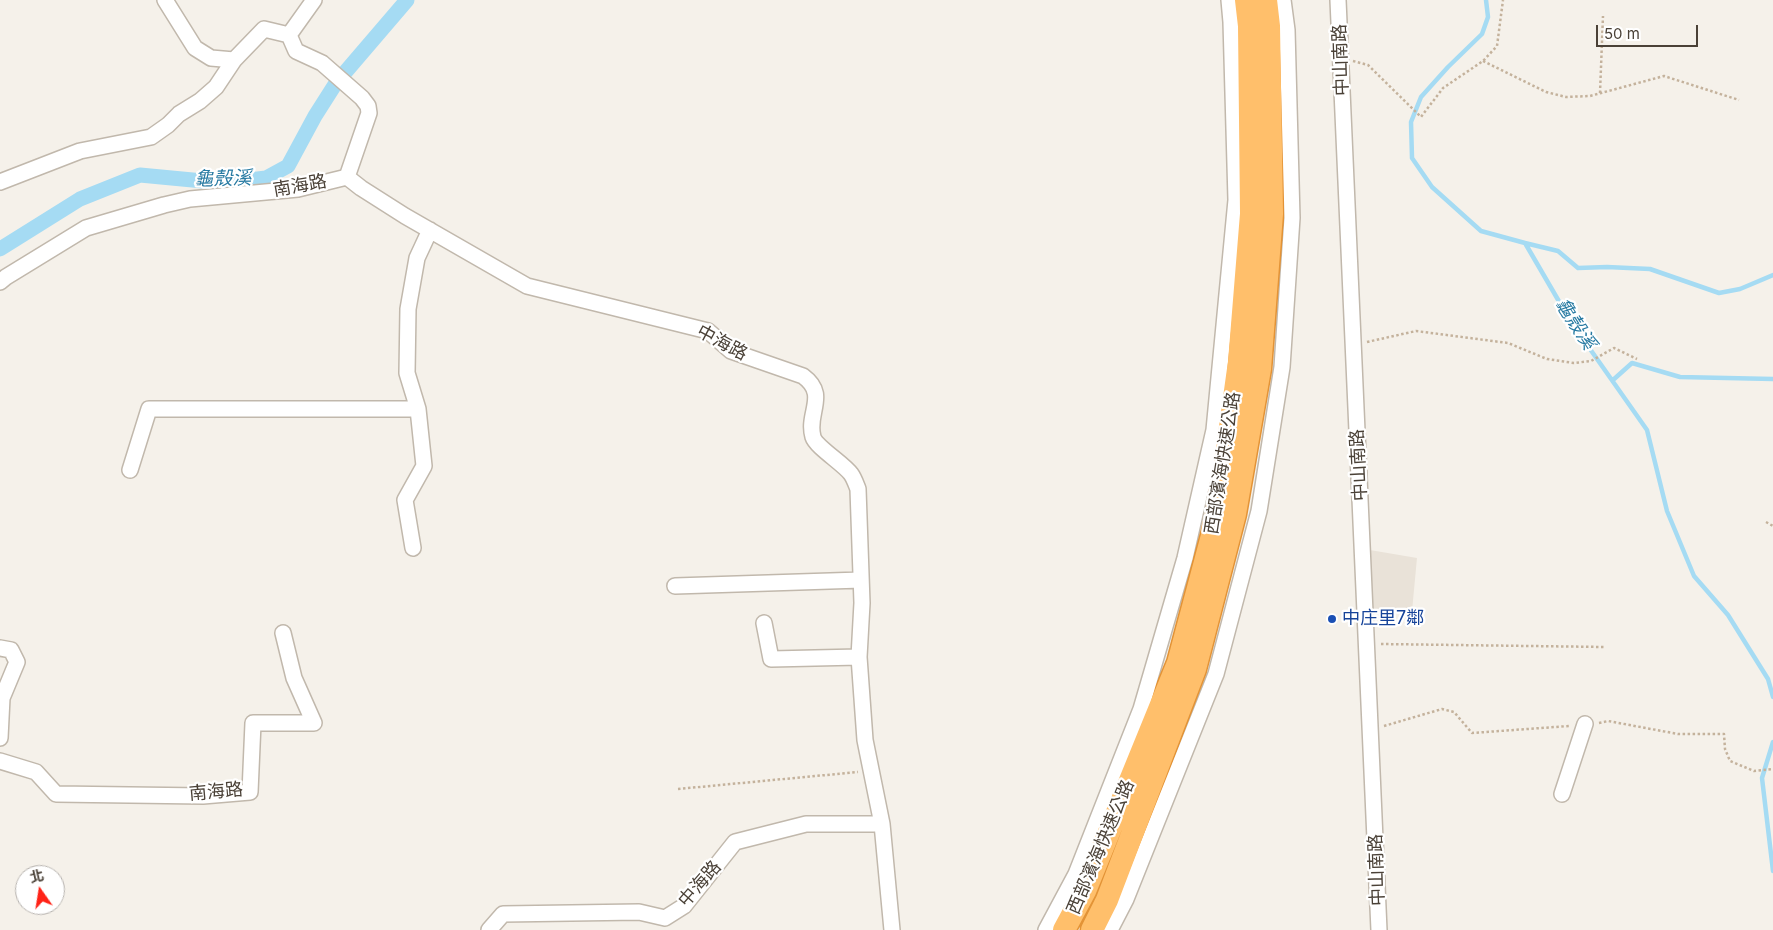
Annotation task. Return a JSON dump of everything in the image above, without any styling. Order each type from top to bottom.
[{"type":"highway","name":"西部濱海快速公路","points":[[1064,930],[1085,891],[1178,662],[1218,513],[1239,362],[1251,214],[1249,26],[1246,0]]},
{"type":"highway","name":"西部濱海快速公路","points":[[1092,930],[1107,900],[1195,669],[1235,514],[1260,369],[1272,214],[1269,26],[1266,0]]},
{"type":"street","points":[[164,0],[195,48],[211,58],[234,60]]},
{"type":"street","points":[[0,182],[80,150],[151,137],[168,125],[179,114],[200,101],[216,86],[234,60],[264,29],[289,36],[314,0]]},
{"type":"street","points":[[1046,930],[1076,874],[1140,710],[1185,558],[1214,430],[1236,200],[1229,0]]},
{"type":"street","points":[[1110,930],[1126,899],[1216,674],[1259,511],[1282,367],[1292,218],[1287,30],[1283,0]]},
{"type":"street","name":"中山南路","points":[[1338,0],[1379,930]]},
{"type":"street","name":"南海路","points":[[0,282],[86,228],[95,225],[190,199],[298,189],[347,177],[369,113],[368,106],[362,98],[322,63],[296,51],[289,36]]},
{"type":"street","name":"中海路","points":[[347,177],[361,188],[430,230],[527,286],[708,331],[731,351],[803,376],[812,382],[816,395],[812,428],[813,438],[853,476],[858,489],[862,603],[859,658],[865,740],[882,824],[892,930]]},
{"type":"street","points":[[413,548],[405,500],[424,466],[418,409],[407,374],[408,309],[417,258],[430,230]]},
{"type":"street","points":[[130,470],[149,409],[418,409]]},
{"type":"street","points":[[675,586],[861,580]]},
{"type":"street","points":[[764,623],[772,659],[859,658]]},
{"type":"street","name":"南海路","points":[[0,761],[36,772],[56,794],[203,796],[250,792],[253,723],[314,723],[294,678],[283,633]]},
{"type":"street","points":[[0,648],[11,650],[17,662],[2,698],[0,738]]},
{"type":"street","points":[[1562,794],[1585,724]]},
{"type":"street","name":"中海路","points":[[489,930],[503,914],[639,912],[666,918],[684,906],[735,842],[806,824],[882,824]]},
{"type":"path","points":[[1340,56],[1368,65],[1421,117],[1443,88],[1483,61],[1497,46],[1503,0]]},
{"type":"path","points":[[1600,93],[1603,16]]},
{"type":"path","points":[[1483,61],[1546,92],[1566,97],[1590,96],[1664,76],[1739,100]]},
{"type":"path","points":[[1354,346],[1416,331],[1508,343],[1547,359],[1574,362],[1591,361],[1614,348],[1637,359]]},
{"type":"path","points":[[1766,522],[1773,526]]},
{"type":"path","points":[[1367,644],[1604,647]]},
{"type":"path","points":[[1371,730],[1442,709],[1454,712],[1472,733],[1608,721],[1678,734],[1724,734],[1725,749],[1730,761],[1754,771],[1773,769]]},
{"type":"path","points":[[678,789],[872,771]]},
{"type":"shaded area","points":[[1364,549],[1417,558],[1412,611],[1368,614]]},
{"type":"waterway","name":"龜殼溪","points":[[0,249],[80,199],[140,175],[224,183],[266,178],[288,166],[315,116],[336,83],[407,0]]},
{"type":"waterway","name":"龜殼溪","points":[[1486,0],[1488,17],[1482,34],[1421,97],[1411,122],[1412,158],[1432,187],[1481,231],[1525,243],[1571,322],[1647,430],[1667,511],[1694,576],[1728,615],[1768,679],[1773,697]]},
{"type":"waterway","points":[[1525,243],[1558,251],[1578,268],[1650,269],[1719,293],[1740,289],[1773,275]]},
{"type":"waterway","points":[[1613,380],[1632,363],[1680,377],[1773,379]]},
{"type":"waterway","name":"龜殼溪","points":[[1773,742],[1762,778],[1773,871]]},
{"type":"place","name":"中庄里7鄰","points":[[1332,619]]}]
